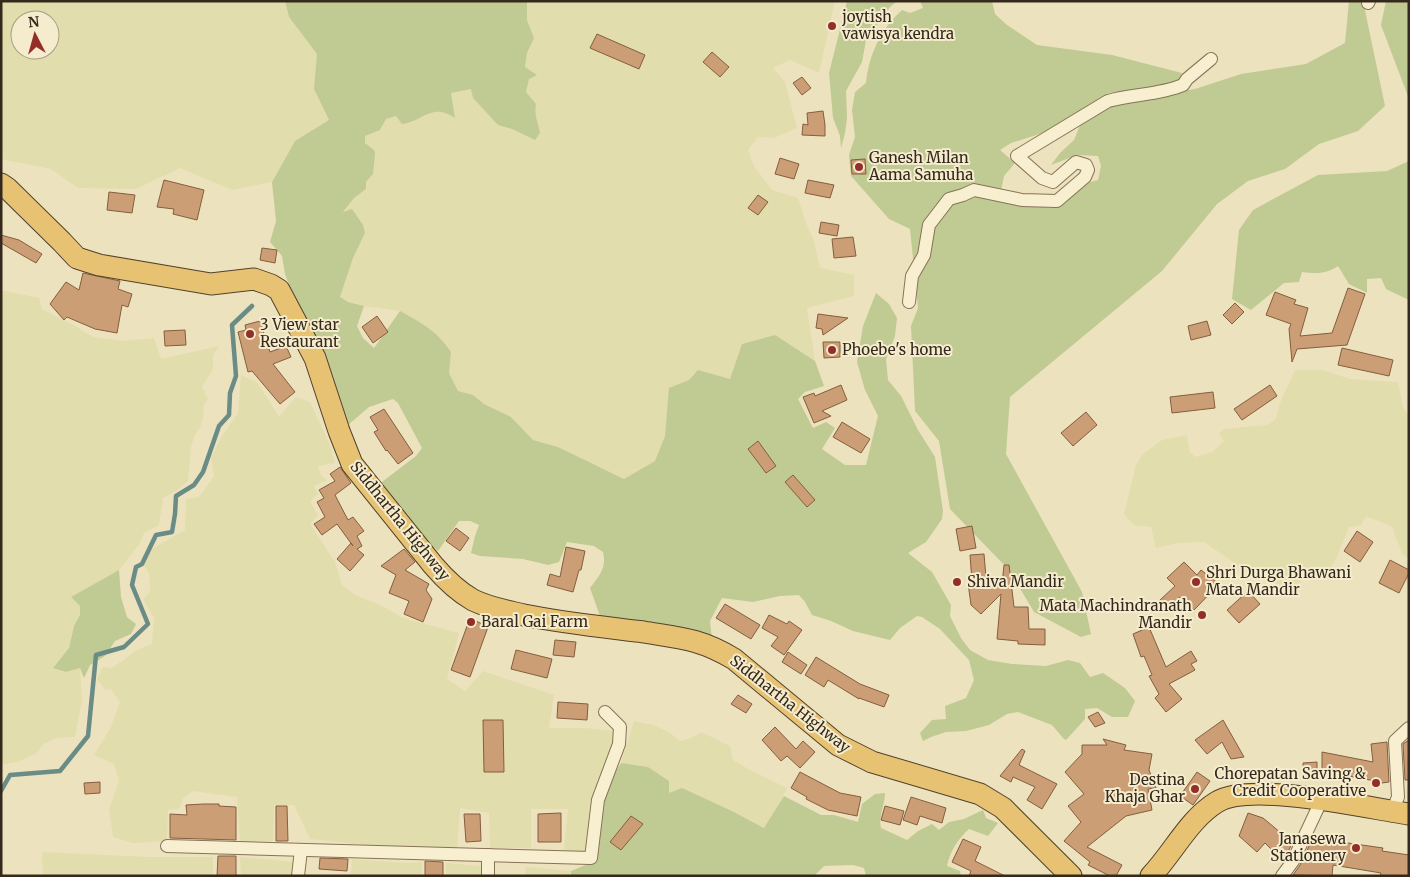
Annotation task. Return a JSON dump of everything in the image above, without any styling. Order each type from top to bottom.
[{"type":"highway","name":"Siddhartha Highway","points":[[1,184],[77,258],[100,265],[211,284],[254,279],[271,285],[278,290],[315,358],[352,464],[445,580],[459,591],[475,601],[493,608],[547,620],[678,637],[716,647],[734,659],[838,745],[872,762],[980,794],[1003,808],[1071,876]]},
{"type":"highway","points":[[1151,876],[1196,820],[1218,802],[1231,797],[1272,795],[1322,800],[1401,813]]},
{"type":"street","points":[[909,302],[912,276],[924,255],[928,225],[949,199],[974,190],[1022,200],[1057,201],[1085,177],[1088,170],[1086,165],[1076,162],[1053,182],[1042,178],[1018,156],[1108,101],[1144,95],[1183,85],[1187,79],[1211,59]]},
{"type":"street","points":[[167,846],[591,858],[598,800],[619,744],[620,727],[605,712]]},
{"type":"street","points":[[1401,813],[1398,797],[1395,741],[1409,728]]},
{"type":"street","points":[[1282,876],[1293,861],[1322,800]]},
{"type":"street","points":[[298,876],[300,850]]},
{"type":"street","points":[[488,855],[488,876]]},
{"type":"shaded area","points":[[1,1],[285,1],[289,17],[318,54],[314,89],[329,120],[295,141],[272,182],[232,190],[180,168],[136,189],[78,188],[51,169],[1,159]]},
{"type":"shaded area","points":[[527,1],[835,1],[819,73],[790,60],[773,68],[785,82],[797,128],[774,138],[758,137],[748,150],[754,166],[772,190],[798,198],[814,241],[820,268],[854,275],[854,296],[807,308],[815,361],[775,335],[742,344],[730,379],[698,370],[689,380],[670,388],[665,436],[655,461],[624,479],[558,447],[533,440],[511,417],[484,404],[473,395],[458,391],[449,373],[451,352],[400,311],[364,306],[340,298],[353,258],[365,233],[343,213],[354,198],[366,189],[366,182],[373,174],[374,150],[365,143],[365,136],[380,130],[386,119],[396,116],[410,123],[429,112],[442,111],[455,118],[450,93],[472,89],[473,98],[498,125],[512,129],[535,140],[537,120],[534,114],[536,104],[526,92],[529,79],[525,67],[527,53],[534,38],[527,20]]},
{"type":"shaded area","points":[[1,290],[39,298],[42,309],[93,337],[124,341],[154,338],[161,359],[219,346],[213,355],[213,369],[202,387],[208,399],[203,406],[204,412],[201,426],[194,437],[191,447],[188,481],[176,491],[163,498],[159,525],[144,533],[140,543],[119,570],[71,597],[80,606],[80,615],[74,626],[69,648],[53,667],[66,672],[80,668],[82,699],[75,737],[57,738],[43,744],[37,753],[17,762],[1,765]]},
{"type":"shaded area","points":[[1295,370],[1323,370],[1350,379],[1398,382],[1403,407],[1409,417],[1409,558],[1403,555],[1393,527],[1366,516],[1361,525],[1349,527],[1336,559],[1325,577],[1302,575],[1300,583],[1284,586],[1256,578],[1204,542],[1179,543],[1156,548],[1151,527],[1134,525],[1124,514],[1136,465],[1143,454],[1162,440],[1187,435],[1190,453],[1196,457],[1212,452],[1224,441],[1219,433],[1224,429],[1267,425],[1276,419],[1280,403]]},
{"type":"shaded area","points":[[241,375],[257,382],[279,417],[296,397],[310,402],[330,445],[335,463],[318,466],[321,475],[327,480],[314,486],[318,494],[310,501],[318,515],[310,524],[335,562],[342,585],[355,595],[380,605],[403,618],[459,633],[447,679],[465,691],[483,671],[554,695],[549,728],[585,728],[617,731],[594,799],[585,851],[564,851],[568,809],[531,809],[531,848],[490,848],[489,813],[460,808],[457,848],[375,846],[310,839],[294,805],[274,805],[273,841],[240,842],[237,797],[193,791],[183,798],[179,809],[168,810],[167,841],[133,843],[113,837],[109,809],[119,781],[114,764],[94,755],[111,727],[120,702],[111,689],[105,690],[97,679],[103,667],[112,668],[137,650],[152,644],[154,618],[143,599],[150,592],[149,574],[141,559],[145,553],[185,530],[186,499],[199,497],[214,476],[211,458],[222,436],[238,413]]},
{"type":"shaded area","points":[[634,721],[653,725],[669,732],[680,741],[691,738],[701,732],[730,746],[733,760],[787,788],[765,828],[682,789],[669,794],[668,781],[648,767],[621,763]]},
{"type":"shaded area","points":[[42,852],[149,857],[213,857],[213,876],[43,876]]},
{"type":"shaded area","points":[[240,857],[296,862],[293,876],[241,876]]},
{"type":"shaded area","points":[[352,859],[408,863],[422,862],[422,876],[351,876]]},
{"type":"shaded area","points":[[446,863],[481,866],[481,876],[446,876]]},
{"type":"shaded area","points":[[526,867],[571,871],[571,876],[525,876]]},
{"type":"green space","points":[[285,1],[527,1],[527,20],[534,38],[527,53],[525,67],[537,75],[529,79],[526,92],[536,104],[536,115],[540,133],[535,140],[512,129],[498,125],[473,98],[471,89],[451,93],[455,118],[440,112],[433,112],[402,124],[396,116],[386,119],[380,130],[365,136],[365,143],[374,150],[375,154],[373,174],[366,182],[366,189],[354,198],[343,212],[352,209],[363,225],[365,233],[353,258],[340,297],[348,302],[364,306],[357,326],[363,338],[374,348],[400,311],[434,333],[451,352],[449,373],[458,391],[473,395],[484,404],[511,417],[533,440],[558,447],[624,479],[655,461],[665,436],[669,388],[689,380],[698,370],[730,379],[742,344],[775,335],[815,361],[824,386],[805,392],[798,399],[813,428],[826,422],[835,428],[822,449],[845,465],[866,465],[878,416],[865,390],[857,362],[863,326],[876,293],[889,304],[897,318],[895,336],[886,359],[888,380],[901,396],[918,430],[935,457],[943,511],[942,519],[926,542],[908,553],[932,572],[951,605],[950,616],[961,638],[970,650],[988,660],[1012,664],[1046,666],[1068,660],[1080,663],[1090,677],[1103,673],[1125,688],[1135,701],[1128,717],[1112,717],[1097,708],[1085,709],[1085,719],[1066,740],[1052,725],[1018,712],[1007,714],[989,725],[966,731],[946,732],[923,741],[920,733],[932,720],[946,719],[945,706],[966,698],[974,680],[969,660],[940,629],[922,617],[917,616],[900,628],[890,640],[853,631],[812,615],[799,595],[780,596],[753,602],[722,598],[710,621],[712,640],[693,629],[601,619],[590,588],[601,572],[604,558],[603,552],[594,546],[567,542],[559,562],[548,565],[523,559],[480,556],[471,553],[479,525],[470,521],[459,521],[438,551],[407,523],[401,507],[378,485],[416,456],[422,448],[398,403],[393,399],[369,407],[348,425],[298,310],[285,274],[282,256],[270,242],[276,221],[272,182],[295,141],[329,120],[314,89],[317,54],[289,17]]},
{"type":"green space","points":[[847,1],[897,1],[890,7],[866,40],[862,62],[846,91],[847,118],[841,148],[840,136],[833,118],[829,73]]},
{"type":"green space","points":[[920,1],[992,1],[995,14],[1007,25],[1037,45],[1112,55],[1182,73],[1176,85],[1149,91],[1108,93],[1046,132],[1011,143],[1000,150],[1015,163],[1004,176],[999,201],[1029,203],[1050,208],[1067,200],[1083,184],[1098,180],[1101,166],[1098,156],[1077,155],[1051,165],[1060,153],[1074,140],[1083,118],[1108,103],[1195,89],[1241,74],[1306,64],[1345,43],[1349,1],[1363,1],[1385,106],[1358,131],[1319,144],[1285,169],[1248,181],[1217,204],[1162,271],[1010,397],[1006,454],[1082,592],[1091,634],[1081,637],[1034,612],[1009,570],[950,509],[939,441],[915,411],[911,326],[918,308],[910,229],[889,219],[851,176],[849,155],[855,137],[852,110],[855,92],[866,83],[873,52],[888,25],[902,10],[910,13],[923,8]]},
{"type":"green space","points":[[1386,1],[1409,1],[1409,99],[1381,25]]},
{"type":"green space","points":[[1409,161],[1409,300],[1386,289],[1381,278],[1367,279],[1367,293],[1349,284],[1338,266],[1330,271],[1321,273],[1302,272],[1299,282],[1284,283],[1251,310],[1232,299],[1239,230],[1253,210],[1318,175],[1387,171]]},
{"type":"green space","points":[[119,570],[121,597],[127,617],[136,624],[131,634],[115,641],[105,656],[90,665],[84,678],[80,668],[66,672],[53,668],[69,648],[74,626],[80,615],[80,606],[71,597]]},
{"type":"green space","points":[[621,763],[648,767],[669,781],[669,793],[682,788],[764,828],[784,796],[821,815],[834,815],[858,822],[862,804],[875,794],[885,793],[880,820],[881,828],[907,840],[918,831],[932,824],[939,830],[949,822],[964,819],[983,810],[986,818],[998,823],[988,836],[969,829],[958,841],[952,850],[947,866],[960,871],[961,876],[866,876],[864,868],[853,865],[824,866],[814,876],[571,876],[571,871],[593,862],[602,801],[608,783]]},
{"type":"building","points":[[597,34],[645,55],[639,69],[590,48]]},
{"type":"building","points":[[712,52],[729,67],[720,77],[703,62]]},
{"type":"building","points":[[802,77],[811,88],[802,95],[793,83]]},
{"type":"building","points":[[823,111],[825,136],[802,135],[803,124],[808,125],[807,113]]},
{"type":"building","points":[[780,158],[799,164],[794,179],[775,174]]},
{"type":"building","name":"Ganesh Milan Aama Samuha","points":[[865,159],[866,174],[852,174],[851,160]]},
{"type":"building","points":[[164,180],[204,190],[197,220],[173,214],[174,209],[157,207]]},
{"type":"building","points":[[808,180],[834,185],[830,198],[805,193]]},
{"type":"building","points":[[109,192],[135,195],[132,213],[107,210]]},
{"type":"building","points":[[758,195],[768,202],[758,215],[748,208]]},
{"type":"building","points":[[821,222],[839,225],[837,236],[819,233]]},
{"type":"building","points":[[1,235],[19,240],[42,254],[36,263],[1,243]]},
{"type":"building","points":[[853,237],[856,256],[834,258],[832,239]]},
{"type":"building","points":[[262,248],[277,250],[275,263],[260,260]]},
{"type":"building","points":[[83,273],[120,281],[118,289],[132,294],[128,307],[122,305],[117,333],[95,329],[67,317],[64,320],[50,304],[66,282],[79,290]]},
{"type":"building","points":[[1348,288],[1365,294],[1347,345],[1297,349],[1292,362],[1289,329],[1291,324],[1266,315],[1275,292],[1296,300],[1294,304],[1308,308],[1300,336],[1332,333]]},
{"type":"building","points":[[1235,303],[1244,312],[1232,324],[1223,315]]},
{"type":"building","points":[[818,314],[848,318],[823,335],[822,329],[816,328]]},
{"type":"building","points":[[377,316],[388,332],[373,343],[362,327]]},
{"type":"building","points":[[260,321],[270,352],[286,346],[291,357],[273,364],[295,392],[280,404],[252,371],[248,372],[238,332],[246,330],[245,325]]},
{"type":"building","points":[[1207,321],[1211,335],[1191,340],[1188,326]]},
{"type":"building","points":[[185,330],[186,345],[165,346],[164,331]]},
{"type":"building","name":"Phoebe's home","points":[[823,342],[840,342],[840,357],[824,358]]},
{"type":"building","points":[[1342,348],[1393,360],[1389,376],[1338,365]]},
{"type":"building","points":[[841,385],[847,400],[822,411],[831,416],[814,423],[803,397],[814,393],[815,396]]},
{"type":"building","points":[[1270,385],[1277,396],[1242,420],[1234,409]]},
{"type":"building","points":[[1213,392],[1215,408],[1172,413],[1170,397]]},
{"type":"building","points":[[384,409],[413,453],[398,464],[386,451],[374,432],[378,430],[370,417]]},
{"type":"building","points":[[1086,412],[1097,425],[1073,446],[1061,433]]},
{"type":"building","points":[[842,422],[870,439],[861,453],[833,437]]},
{"type":"building","points":[[758,441],[776,466],[766,473],[748,449]]},
{"type":"building","points":[[340,467],[351,483],[335,495],[348,520],[353,517],[364,531],[357,536],[362,546],[357,549],[364,555],[350,571],[337,559],[351,543],[337,524],[322,535],[314,524],[325,517],[317,502],[324,498],[319,490],[335,481],[330,474]]},
{"type":"building","points":[[793,475],[815,500],[807,507],[785,482]]},
{"type":"building","points":[[972,526],[976,548],[960,551],[956,529]]},
{"type":"building","points":[[456,528],[469,538],[460,551],[446,541]]},
{"type":"building","points":[[1357,531],[1373,542],[1360,562],[1344,551]]},
{"type":"building","points":[[566,547],[585,551],[573,592],[547,585],[550,574],[560,577]]},
{"type":"building","points":[[404,549],[415,562],[405,570],[429,584],[426,590],[432,599],[423,622],[404,614],[409,601],[389,593],[396,575],[381,566]]},
{"type":"building","points":[[984,554],[986,577],[995,585],[1002,585],[1004,565],[1009,565],[1014,607],[1028,607],[1029,629],[1045,629],[1045,645],[1018,644],[1018,641],[997,639],[1001,594],[981,614],[971,605],[968,583],[972,582],[970,555]]},
{"type":"building","points":[[1390,560],[1409,570],[1399,593],[1379,583]]},
{"type":"building","points":[[1184,562],[1197,575],[1201,570],[1219,584],[1194,610],[1180,597],[1166,609],[1159,601],[1175,586],[1167,578]]},
{"type":"building","points":[[1248,591],[1260,604],[1239,623],[1227,610]]},
{"type":"building","points":[[725,604],[760,625],[751,639],[716,618]]},
{"type":"building","points":[[769,615],[787,624],[789,621],[802,630],[784,655],[771,646],[778,637],[762,628]]},
{"type":"building","points":[[470,618],[488,627],[470,677],[451,670]]},
{"type":"building","points":[[1149,627],[1166,667],[1191,651],[1197,661],[1191,664],[1195,670],[1169,684],[1182,699],[1166,712],[1155,698],[1159,694],[1149,676],[1152,675],[1144,656],[1141,657],[1133,634]]},
{"type":"building","points":[[555,640],[576,642],[574,657],[553,655]]},
{"type":"building","points":[[516,650],[552,659],[547,678],[511,669]]},
{"type":"building","points":[[788,652],[807,665],[801,674],[782,662]]},
{"type":"building","points":[[816,657],[860,684],[889,695],[884,707],[859,699],[828,680],[824,687],[805,675]]},
{"type":"building","points":[[738,695],[752,704],[746,713],[731,704]]},
{"type":"building","points":[[558,702],[588,704],[587,720],[557,718]]},
{"type":"building","points":[[1098,712],[1105,723],[1095,727],[1088,717]]},
{"type":"building","points":[[483,720],[503,720],[504,772],[484,772]]},
{"type":"building","points":[[1223,720],[1244,757],[1231,759],[1222,742],[1207,754],[1195,740]]},
{"type":"building","points":[[775,727],[796,749],[803,741],[815,752],[800,768],[787,756],[781,761],[762,740]]},
{"type":"building","points":[[1103,739],[1126,745],[1124,750],[1152,754],[1149,770],[1156,788],[1148,789],[1152,810],[1126,816],[1087,847],[1122,865],[1116,876],[1110,876],[1088,865],[1090,862],[1064,841],[1081,822],[1068,806],[1084,794],[1065,772],[1082,754],[1082,745],[1107,745]]},
{"type":"building","points":[[1409,740],[1409,780],[1405,780],[1403,744]]},
{"type":"building","points":[[1387,742],[1389,782],[1375,784],[1375,781],[1322,771],[1322,752],[1373,762],[1371,744]]},
{"type":"building","points":[[1022,749],[1025,751],[1019,765],[1057,784],[1042,809],[1027,800],[1035,787],[1013,777],[1011,782],[1000,776]]},
{"type":"building","points":[[1317,762],[1317,777],[1304,777],[1303,763]]},
{"type":"building","points":[[800,772],[840,793],[861,797],[857,816],[828,810],[806,799],[807,797],[791,788]]},
{"type":"building","name":"Destina Khaja Ghar","points":[[1197,772],[1210,781],[1193,805],[1180,796]]},
{"type":"building","points":[[100,782],[100,793],[85,794],[84,783]]},
{"type":"building","points":[[911,797],[946,808],[942,823],[920,816],[917,825],[903,820]]},
{"type":"building","points":[[203,804],[236,807],[236,840],[170,838],[170,814],[187,815],[186,805]]},
{"type":"building","points":[[276,806],[287,806],[288,841],[276,841]]},
{"type":"building","points":[[885,806],[904,811],[900,825],[881,820]]},
{"type":"building","points":[[561,813],[561,842],[538,842],[538,814]]},
{"type":"building","points":[[1248,813],[1263,818],[1292,844],[1283,861],[1265,843],[1257,852],[1239,836]]},
{"type":"building","points":[[464,814],[480,814],[481,841],[466,842]]},
{"type":"building","points":[[631,816],[643,824],[621,850],[610,842]]},
{"type":"building","points":[[963,839],[981,847],[975,861],[1005,876],[969,876],[971,871],[952,862]]},
{"type":"building","points":[[1327,840],[1383,848],[1382,851],[1409,855],[1409,876],[1380,876],[1381,873],[1333,865],[1332,876],[1293,875],[1311,842]]},
{"type":"building","points":[[218,856],[236,856],[236,876],[217,876]]},
{"type":"building","points":[[320,858],[348,859],[347,871],[319,869]]},
{"type":"building","points":[[425,861],[443,862],[443,876],[425,876]]},
{"type":"waterway","points":[[1,791],[10,775],[60,771],[88,736],[96,655],[124,647],[148,624],[132,585],[136,567],[142,564],[156,535],[172,532],[176,496],[194,485],[203,472],[219,426],[229,415],[230,393],[236,376],[232,325],[252,306]]},
{"type":"place","name":"joytish vawisya kendra","points":[[832,26]]},
{"type":"place","name":"Ganesh Milan Aama Samuha","points":[[859,167]]},
{"type":"place","name":"3 View star Restaurant","points":[[250,334]]},
{"type":"place","name":"Phoebe's home","points":[[832,350]]},
{"type":"place","name":"Shiva Mandir","points":[[957,582]]},
{"type":"place","name":"Shri Durga Bhawani Mata Mandir","points":[[1196,582]]},
{"type":"place","name":"Mata Machindranath Mandir","points":[[1202,615]]},
{"type":"place","name":"Baral Gai Farm","points":[[471,622]]},
{"type":"place","name":"Chorepatan Saving & Credit Cooperative","points":[[1376,783]]},
{"type":"place","name":"Destina Khaja Ghar","points":[[1195,789]]},
{"type":"place","name":"Janasewa Stationery","points":[[1356,848]]}]
